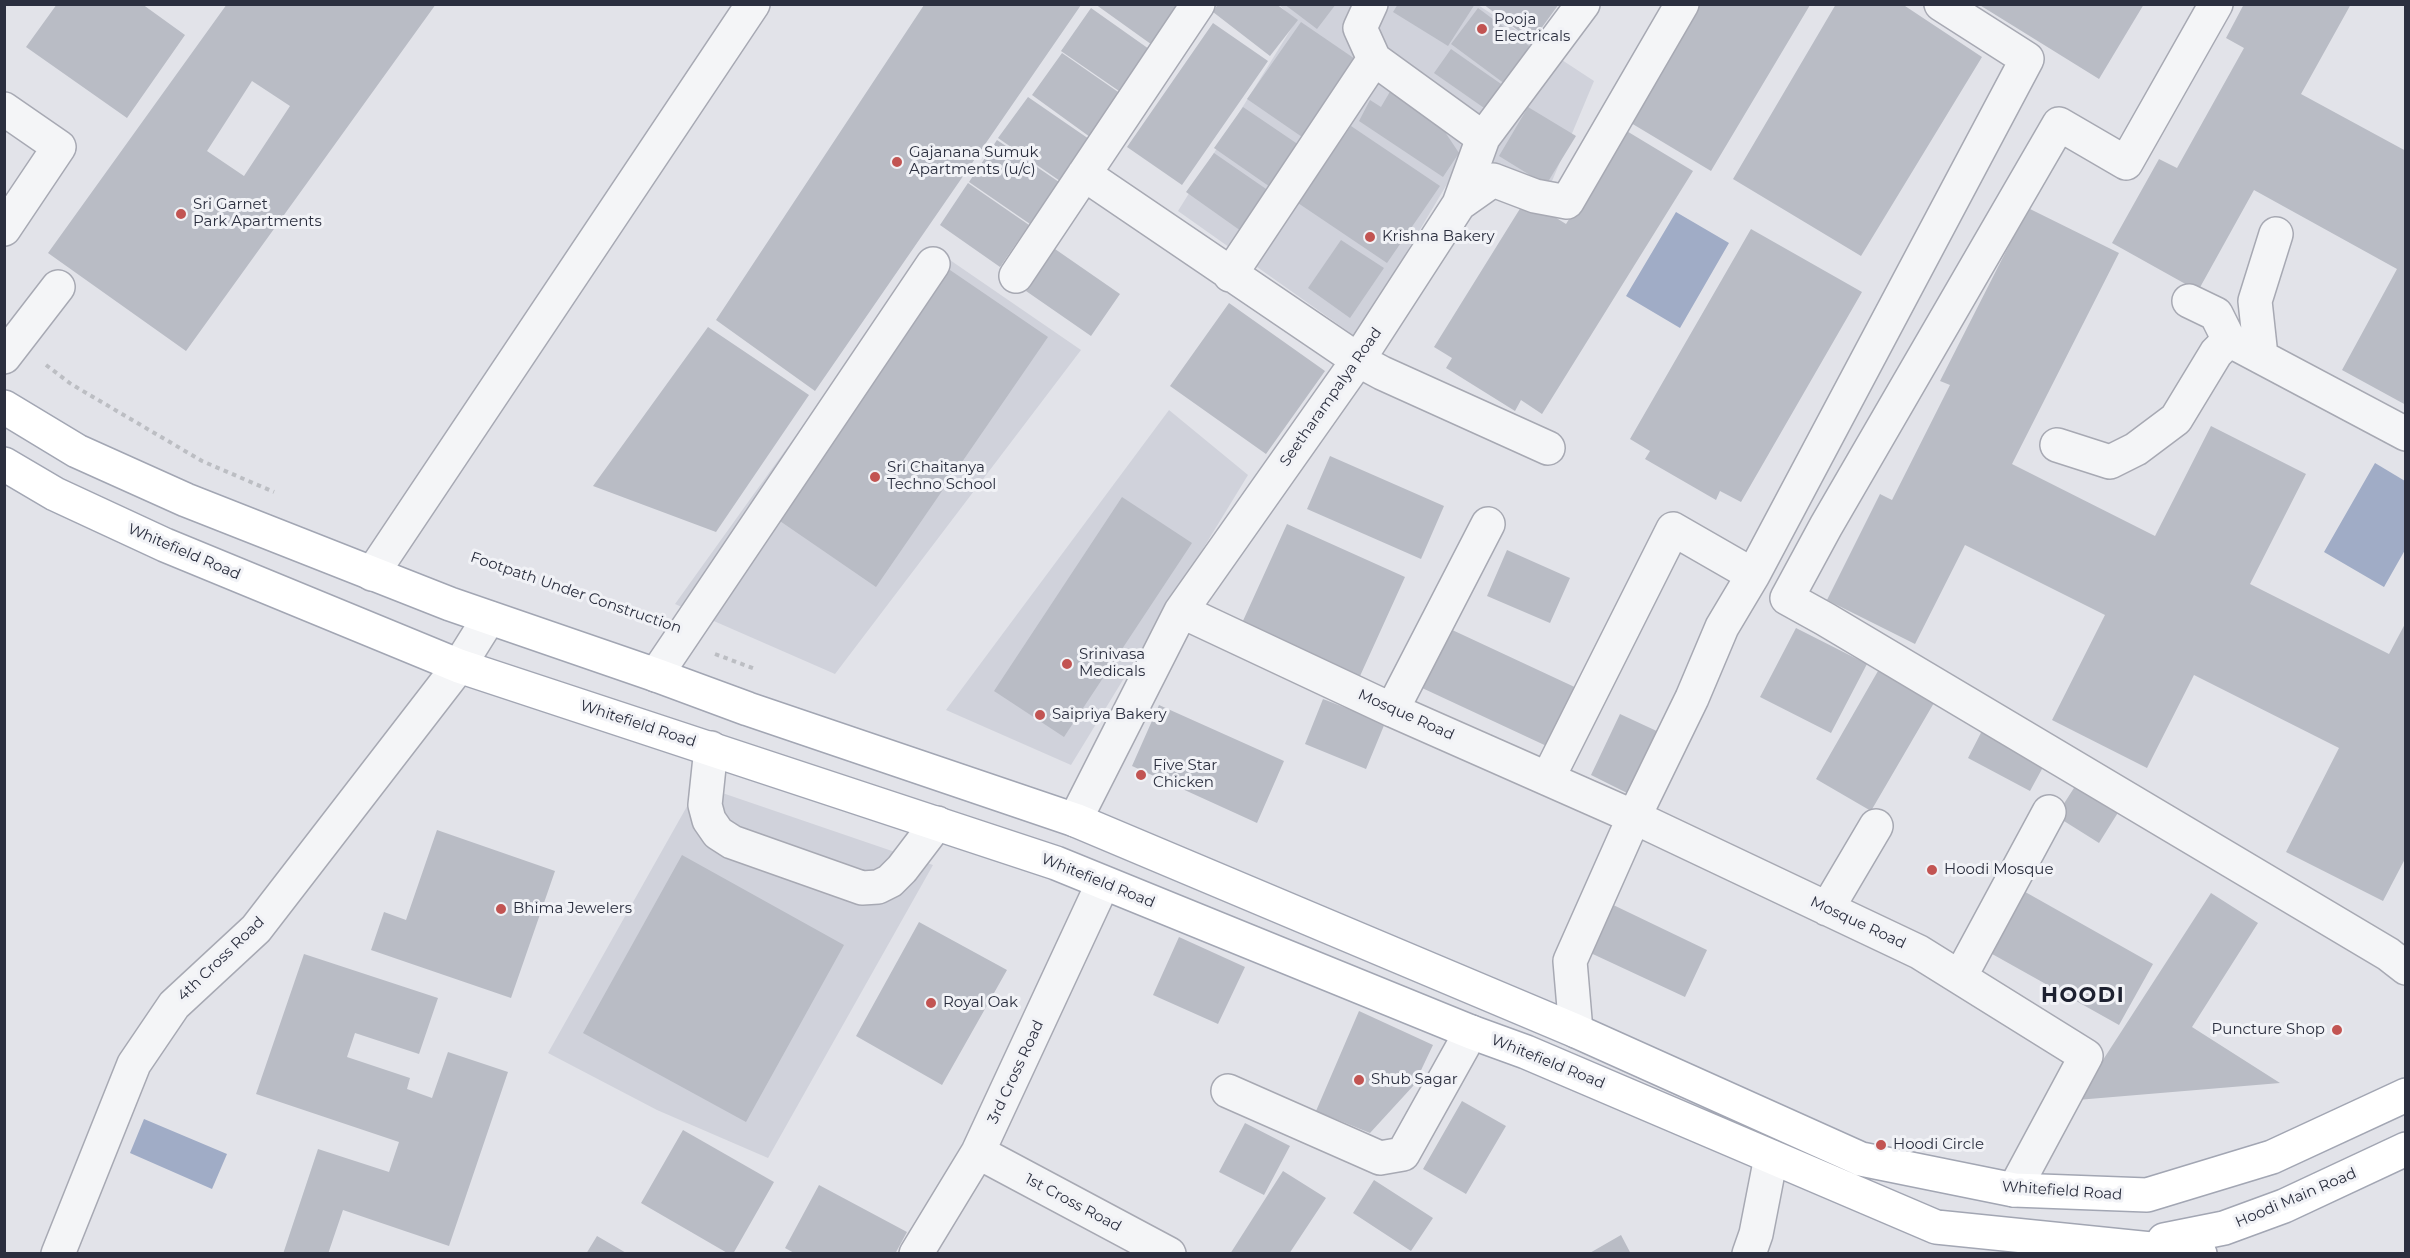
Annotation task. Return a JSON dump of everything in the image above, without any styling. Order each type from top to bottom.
[{"type":"main road","name":"Whitefield Road","points":[[4,407],[77,451],[132,476],[186,500],[372,574],[748,710],[1075,820],[1576,1031],[1861,1160],[2014,1190],[2147,1196],[2272,1157],[2406,1095]]},
{"type":"main road","name":"Whitefield Road","points":[[4,464],[55,494],[165,545],[459,666],[1056,863],[1526,1052],[1936,1227],[2121,1250],[2200,1254]]},
{"type":"main road","name":"Hoodi Main Road","points":[[2121,1250],[2224,1228],[2284,1206],[2406,1149]]},
{"type":"street","points":[[372,574],[753,4]]},
{"type":"street","points":[[1016,276],[1198,4]]},
{"type":"street","points":[[1371,4],[1360,28],[1374,58],[1483,138]]},
{"type":"street","name":"Seetharampalya Road","points":[[1075,820],[1181,611],[1358,360],[1459,204],[1483,138],[1583,4]]},
{"type":"street","points":[[1459,204],[1493,180],[1535,196],[1567,202],[1682,4]]},
{"type":"street","points":[[1576,1031],[1569,961],[1634,817],[1692,698],[1722,627],[1753,575],[2027,59],[1941,4]]},
{"type":"street","points":[[2216,4],[2126,163],[2059,124],[1826,526],[1787,598],[2400,955]]},
{"type":"street","points":[[1230,275],[1374,58]]},
{"type":"street","points":[[4,109],[59,147],[4,229]]},
{"type":"street","points":[[1084,174],[1358,360],[1548,448]]},
{"type":"street","points":[[2260,356],[2255,301],[2277,234]]},
{"type":"street","points":[[656,675],[933,264]]},
{"type":"street","points":[[4,357],[58,287]]},
{"type":"street","points":[[2189,300],[2216,314],[2229,340],[2406,434]]},
{"type":"street","points":[[2057,445],[2110,462],[2136,449],[2176,419],[2216,353],[2229,340]]},
{"type":"street","points":[[1392,710],[1488,524]]},
{"type":"street","points":[[1548,778],[1673,529],[1753,575]]},
{"type":"street","name":"Mosque Road","points":[[1181,611],[1392,710],[1634,817],[1919,952],[2086,1056],[2014,1190]]},
{"type":"street","name":"4th Cross Road","points":[[58,1254],[134,1064],[174,1005],[256,929],[459,666],[489,618]]},
{"type":"street","points":[[711,748],[705,805],[709,820],[718,833],[732,842],[862,888],[878,888],[890,880],[937,823]]},
{"type":"street","points":[[1960,977],[2049,812]]},
{"type":"street","points":[[1827,909],[1876,826]]},
{"type":"street","name":"3rd Cross Road","points":[[916,1254],[978,1152],[1103,883]]},
{"type":"street","points":[[1228,1091],[1380,1158],[1403,1154],[1472,1032]]},
{"type":"street","name":"1st Cross Road","points":[[978,1152],[1168,1254]]},
{"type":"street","points":[[1749,1254],[1756,1234],[1771,1157]]},
{"type":"path","points":[[70,384],[202,461],[276,493]]},
{"type":"path","name":"Footpath Under Construction","points":[[679,640],[756,670]]},
{"type":"shaded area","points":[[1279,5],[1478,5],[1594,81],[1547,193],[1453,174],[1356,337],[1178,211],[1296,21]]},
{"type":"shaded area","name":"Sri Chaitanya Techno School","points":[[931,247],[1081,350],[835,674],[675,604]]},
{"type":"shaded area","points":[[1169,410],[1248,475],[1071,765],[946,710]]},
{"type":"shaded area","points":[[699,785],[933,865],[768,1158],[657,1110],[548,1053]]},
{"type":"water","points":[[1676,212],[1729,243],[1680,328],[1626,296]]},
{"type":"water","points":[[2375,463],[2405,481],[2405,550],[2384,587],[2324,552]]},
{"type":"water","points":[[144,1119],[227,1154],[212,1189],[130,1153]]},
{"type":"building","points":[[57,4],[142,4],[185,35],[127,118],[26,47]]},
{"type":"building","name":"Sri Garnet Park Apartments","points":[[227,4],[436,4],[186,351],[48,253]],"holes":[[[252,81],[290,106],[244,176],[207,151]]]},
{"type":"building","points":[[1095,4],[1186,4],[1155,47]]},
{"type":"building","points":[[1218,4],[1276,4],[1298,20],[1270,56],[1213,12]]},
{"type":"building","points":[[1284,4],[1336,4],[1317,29]]},
{"type":"building","points":[[1398,4],[1475,4],[1448,46],[1393,12]]},
{"type":"building","points":[[1483,4],[1559,4],[1532,41]]},
{"type":"building","points":[[1695,4],[1810,5],[1711,171],[1626,120]]},
{"type":"building","points":[[1836,4],[1902,4],[1982,57],[1861,256],[1733,179]]},
{"type":"building","points":[[1978,4],[2144,4],[2099,79]]},
{"type":"building","points":[[2244,4],[2351,4],[2301,94],[2406,151],[2406,405],[2342,370],[2397,269],[2254,190],[2198,291],[2112,243],[2159,159],[2177,168],[2244,48],[2226,38]]},
{"type":"building","name":"Gajanana Sumuk Apartments (u/c)","points":[[924,5],[1081,5],[815,391],[716,320]]},
{"type":"building","points":[[1091,8],[1149,49],[1119,91],[1061,51]]},
{"type":"building","points":[[1478,8],[1532,48],[1505,84],[1451,44]]},
{"type":"building","points":[[1301,22],[1358,61],[1305,139],[1247,99]]},
{"type":"building","points":[[1213,23],[1268,61],[1182,185],[1127,147]]},
{"type":"building","points":[[1451,49],[1504,86],[1487,110],[1434,73]]},
{"type":"building","points":[[1062,53],[1121,94],[1090,137],[1032,95]]},
{"type":"building","points":[[1391,90],[1439,123],[1459,153],[1443,177],[1359,121],[1370,100],[1381,107]]},
{"type":"building","points":[[1028,97],[1089,139],[1060,181],[998,138]]},
{"type":"building","points":[[1243,107],[1302,147],[1273,189],[1214,148]]},
{"type":"building","points":[[1528,107],[1576,136],[1546,185],[1499,156]]},
{"type":"building","points":[[1351,126],[1440,186],[1387,263],[1298,203]]},
{"type":"building","points":[[1625,130],[1693,171],[1542,414],[1521,400],[1515,411],[1446,368],[1452,358],[1434,347],[1526,199],[1566,224]]},
{"type":"building","points":[[997,140],[1059,182],[1030,224],[969,182]]},
{"type":"building","points":[[1214,153],[1269,191],[1241,231],[1186,192]]},
{"type":"building","points":[[968,183],[1029,225],[1000,267],[940,225]]},
{"type":"building","points":[[2028,208],[2119,253],[2012,464],[2155,536],[2211,426],[2306,474],[2250,584],[2389,654],[2406,622],[2406,857],[2383,901],[2286,852],[2339,748],[2194,675],[2147,768],[2052,720],[2105,615],[1965,545],[1915,644],[1827,600],[1880,494],[1892,500],[1950,385],[1940,381]]},
{"type":"building","points":[[1751,229],[1862,292],[1741,502],[1720,491],[1716,500],[1645,459],[1650,451],[1630,439]]},
{"type":"building","points":[[1341,240],[1384,268],[1350,318],[1308,288]]},
{"type":"building","points":[[1055,249],[1120,294],[1091,336],[1026,291]]},
{"type":"building","points":[[950,270],[1048,337],[876,587],[777,519]]},
{"type":"building","points":[[1229,303],[1325,371],[1266,454],[1170,386]]},
{"type":"building","points":[[708,327],[809,395],[716,532],[593,486]]},
{"type":"building","points":[[1330,456],[1444,506],[1421,559],[1307,509]]},
{"type":"building","points":[[1122,497],[1192,543],[1064,737],[994,691]]},
{"type":"building","points":[[1287,524],[1405,577],[1360,676],[1242,623]]},
{"type":"building","points":[[1507,550],[1570,578],[1550,623],[1487,596]]},
{"type":"building","points":[[1448,628],[1581,690],[1553,749],[1420,687]]},
{"type":"building","points":[[1796,628],[1867,664],[1831,733],[1760,697]]},
{"type":"building","points":[[1882,664],[1938,696],[1871,811],[1816,779]]},
{"type":"building","points":[[1323,699],[1385,723],[1366,769],[1305,744]]},
{"type":"building","points":[[1159,705],[1284,761],[1257,823],[1132,766]]},
{"type":"building","points":[[1620,714],[1661,733],[1631,795],[1591,775]]},
{"type":"building","points":[[1985,725],[2048,758],[2030,791],[1968,758]]},
{"type":"building","points":[[2081,777],[2124,803],[2099,843],[2056,816]]},
{"type":"building","points":[[437,830],[555,871],[511,998],[371,950],[384,912],[406,920]]},
{"type":"building","points":[[682,855],[844,945],[746,1122],[583,1033]]},
{"type":"building","points":[[2020,889],[2153,964],[2119,1025],[1985,950]]},
{"type":"building","points":[[2211,893],[2258,923],[2192,1027],[2280,1083],[2077,1100]]},
{"type":"building","points":[[1605,901],[1707,950],[1685,997],[1582,949]]},
{"type":"building","name":"Royal Oak","points":[[919,922],[1007,970],[942,1085],[856,1036]]},
{"type":"building","points":[[1179,937],[1245,967],[1218,1024],[1153,995]]},
{"type":"building","points":[[304,954],[438,998],[419,1054],[355,1033],[347,1057],[410,1078],[407,1089],[432,1098],[448,1052],[508,1072],[449,1246],[343,1210],[328,1254],[283,1254],[318,1149],[389,1172],[399,1142],[256,1094]]},
{"type":"building","points":[[1359,1011],[1433,1045],[1414,1085],[1370,1133],[1316,1111]]},
{"type":"building","points":[[1462,1101],[1506,1126],[1466,1194],[1423,1169]]},
{"type":"building","points":[[1245,1123],[1290,1146],[1264,1195],[1219,1172]]},
{"type":"building","points":[[683,1130],[774,1182],[733,1254],[729,1254],[641,1203]]},
{"type":"building","points":[[1283,1171],[1326,1198],[1289,1254],[1230,1254]]},
{"type":"building","points":[[1374,1180],[1433,1218],[1411,1251],[1353,1213]]},
{"type":"building","points":[[819,1185],[907,1232],[895,1254],[796,1254],[785,1248]]},
{"type":"building","points":[[1621,1235],[1631,1254],[1588,1254]]},
{"type":"building","points":[[597,1236],[628,1254],[586,1254]]},
{"type":"place","name":"Pooja Electricals","points":[[1482,29]]},
{"type":"place","name":"Gajanana Sumuk Apartments (u/c)","points":[[897,162]]},
{"type":"place","name":"Sri Garnet Park Apartments","points":[[181,214]]},
{"type":"place","name":"Krishna Bakery","points":[[1370,237]]},
{"type":"place","name":"Sri Chaitanya Techno School","points":[[875,477]]},
{"type":"place","name":"Srinivasa Medicals","points":[[1067,664]]},
{"type":"place","name":"Saipriya Bakery","points":[[1040,715]]},
{"type":"place","name":"Five Star Chicken","points":[[1141,775]]},
{"type":"place","name":"Hoodi Mosque","points":[[1932,870]]},
{"type":"place","name":"Bhima Jewelers","points":[[501,909]]},
{"type":"place","name":"Royal Oak","points":[[931,1003]]},
{"type":"place","name":"Puncture Shop","points":[[2337,1030]]},
{"type":"place","name":"Shub Sagar","points":[[1359,1080]]},
{"type":"place","name":"Hoodi Circle","points":[[1881,1145]]},
{"type":"district","name":"HOODI","points":[[2083,996]]}]
